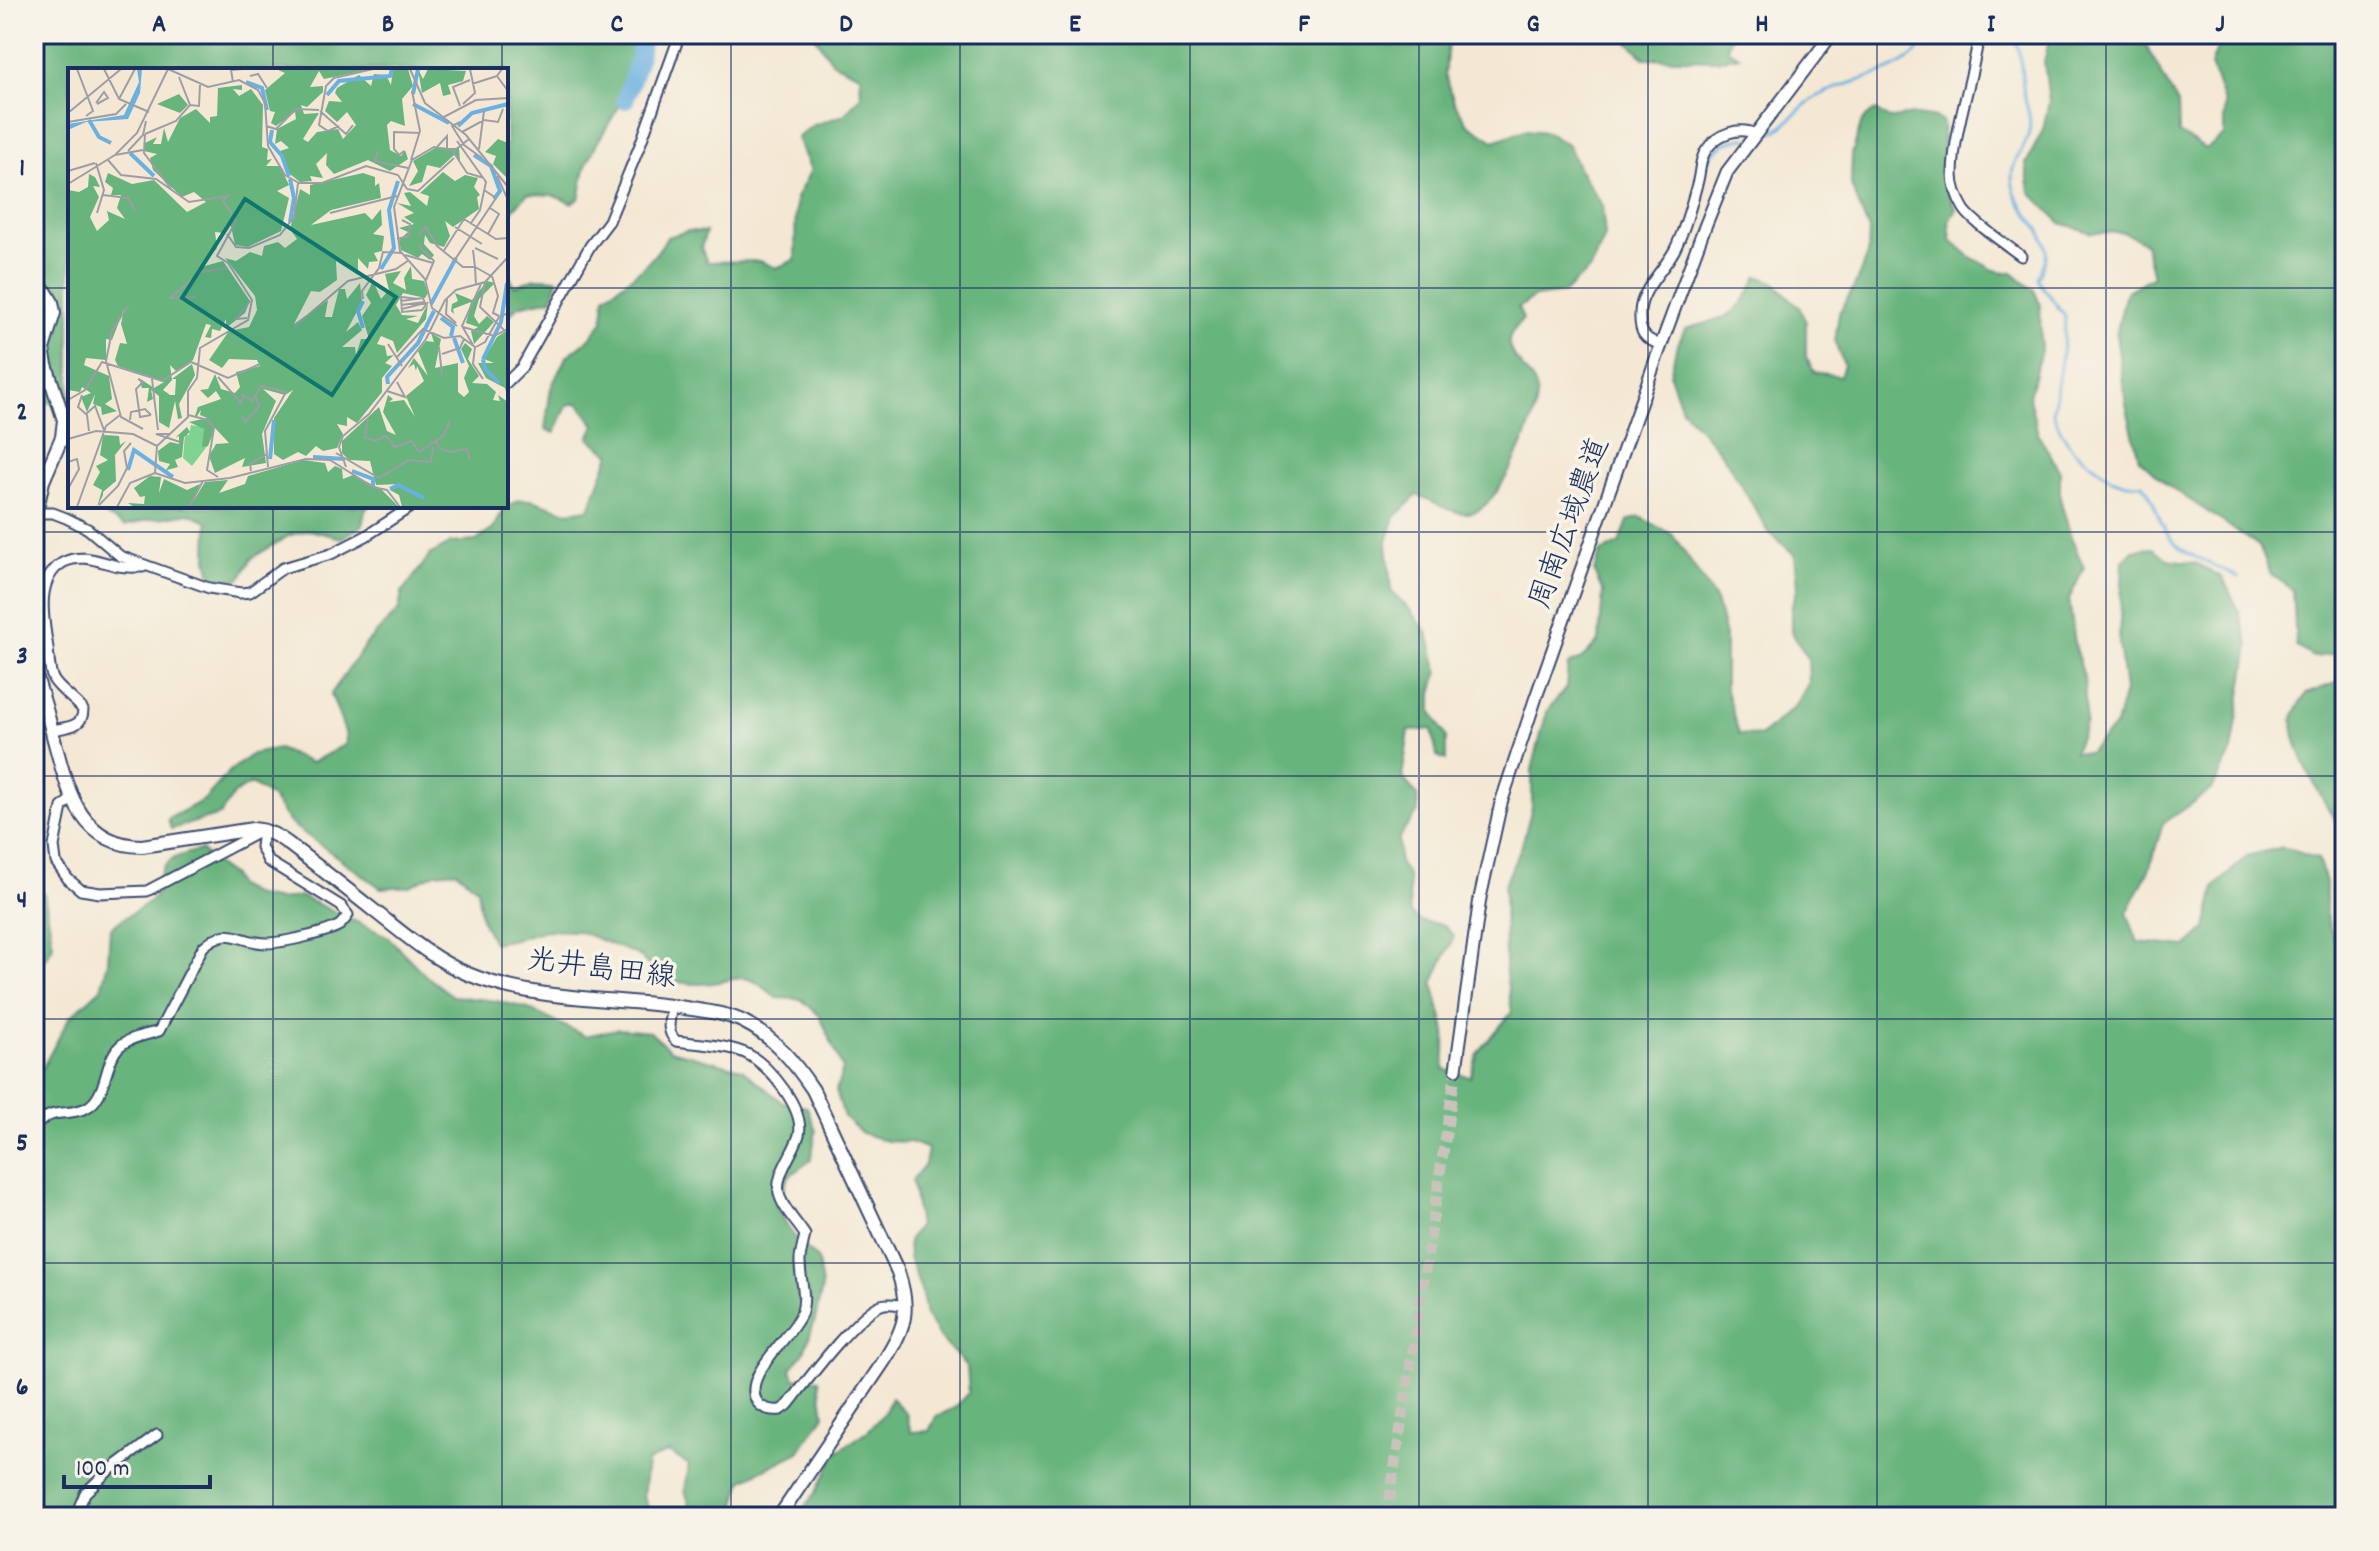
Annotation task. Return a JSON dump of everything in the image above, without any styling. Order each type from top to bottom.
[{"type":"main road","points":[[34,282],[52,302],[54,313],[43,349],[64,420],[62,437],[37,489],[35,518]]},
{"type":"main road","points":[[34,670],[71,799],[95,831],[127,846],[263,830]]},
{"type":"main road","name":"光井島田線","points":[[263,830],[277,835],[436,957],[468,974],[539,992],[717,1013],[742,1021],[763,1034],[797,1066],[813,1090],[898,1272],[904,1291],[905,1318],[899,1338],[779,1517]]},
{"type":"street","points":[[508,381],[522,367],[590,246],[609,221],[680,34]]},
{"type":"street","name":"周南広域農道","points":[[1456,1069],[1480,898],[1501,803],[1661,345],[1727,172],[1832,34]]},
{"type":"street","points":[[1979,34],[1957,140],[1953,176],[1965,211],[2021,256]]},
{"type":"street","points":[[1661,345],[1647,340],[1643,335],[1639,312],[1645,294],[1675,250],[1682,233],[1699,181],[1701,160],[1715,140],[1729,132],[1740,130],[1756,134]]},
{"type":"street","points":[[35,518],[53,513],[88,529],[120,556],[209,588],[250,592],[283,568],[331,554],[409,508]]},
{"type":"street","points":[[52,730],[74,726],[83,717],[83,710],[53,678],[43,617],[44,593],[54,570],[64,562],[96,558],[120,567],[151,567]]},
{"type":"street","points":[[71,799],[62,807],[54,846],[56,862],[81,890],[100,893],[147,891],[263,830]]},
{"type":"street","points":[[34,1127],[46,1115],[86,1108],[97,1098],[117,1048],[159,1031],[203,947],[214,937],[226,933],[266,943],[309,936],[341,924],[348,915],[341,906],[268,861],[261,847],[263,830]]},
{"type":"street","points":[[672,1006],[668,1028],[676,1041],[748,1054],[768,1070],[779,1084],[796,1109],[799,1120],[800,1132],[778,1187],[782,1203],[805,1235],[800,1259],[805,1299],[801,1316],[753,1383],[753,1394],[759,1404],[763,1408],[781,1410],[872,1310],[884,1304],[905,1306]]},
{"type":"street","points":[[34,1175],[34,1184]]},
{"type":"street","points":[[75,1517],[85,1493],[106,1473],[157,1435]]},
{"type":"green space","points":[[34,34],[634,34],[622,102],[585,168],[579,199],[571,203],[552,195],[527,194],[508,216],[508,68],[68,68],[68,419],[64,406],[34,399]]},
{"type":"green space","points":[[813,34],[1447,34],[1445,74],[1454,102],[1468,124],[1494,141],[1525,130],[1546,132],[1569,146],[1602,205],[1605,237],[1590,269],[1564,293],[1535,297],[1518,308],[1523,319],[1511,334],[1510,349],[1537,392],[1532,420],[1516,458],[1495,494],[1474,512],[1452,510],[1417,495],[1395,517],[1387,542],[1391,591],[1428,634],[1438,672],[1432,693],[1432,712],[1446,737],[1446,760],[1437,756],[1432,729],[1409,731],[1402,777],[1417,795],[1418,812],[1399,837],[1399,863],[1408,875],[1410,913],[1420,921],[1444,925],[1454,937],[1433,983],[1446,1034],[1444,1069],[1470,1077],[1478,1053],[1512,1012],[1505,968],[1504,886],[1522,845],[1532,807],[1532,770],[1547,711],[1566,688],[1568,665],[1582,659],[1599,641],[1603,592],[1594,572],[1601,552],[1619,544],[1628,521],[1640,517],[1673,535],[1716,601],[1725,636],[1725,687],[1739,734],[1761,736],[1796,705],[1809,682],[1808,659],[1791,631],[1791,609],[1798,586],[1795,555],[1769,532],[1723,455],[1682,409],[1670,375],[1685,329],[1712,322],[1737,309],[1758,276],[1774,282],[1799,307],[1806,322],[1806,357],[1814,372],[1840,376],[1844,365],[1835,342],[1839,313],[1868,255],[1869,231],[1851,185],[1852,154],[1862,121],[1876,110],[1889,119],[1924,116],[1943,122],[1945,178],[1956,209],[1949,221],[1951,240],[1969,256],[1994,270],[2012,273],[2034,290],[2040,304],[2041,350],[2029,397],[2038,434],[2060,472],[2060,498],[2071,538],[2084,568],[2069,599],[2076,651],[2084,677],[2086,722],[2074,752],[2089,752],[2116,725],[2125,691],[2119,643],[2123,561],[2133,550],[2153,548],[2168,559],[2196,563],[2222,577],[2237,606],[2249,646],[2232,751],[2212,789],[2163,823],[2149,870],[2127,913],[2138,942],[2186,947],[2206,929],[2215,887],[2247,856],[2283,847],[2318,859],[2326,883],[2326,915],[2334,939],[2343,937],[2345,927],[2345,1517],[796,1517],[815,1494],[837,1452],[869,1430],[885,1412],[891,1398],[906,1413],[911,1432],[929,1431],[936,1417],[956,1407],[969,1393],[967,1367],[940,1338],[926,1316],[922,1293],[909,1258],[908,1240],[919,1226],[912,1180],[925,1164],[928,1149],[910,1142],[887,1141],[862,1133],[844,1117],[836,1090],[843,1069],[820,1016],[801,999],[776,998],[755,981],[738,978],[698,984],[660,979],[640,956],[578,931],[545,930],[493,943],[481,918],[477,888],[456,871],[435,873],[410,886],[381,888],[291,824],[271,797],[251,784],[234,794],[220,815],[171,829],[168,819],[204,800],[230,771],[252,754],[278,749],[311,763],[346,744],[345,732],[331,694],[366,644],[399,610],[402,593],[430,555],[451,543],[476,541],[493,529],[504,508],[520,500],[532,500],[568,512],[589,509],[610,454],[589,438],[595,425],[578,403],[567,405],[555,433],[545,429],[551,388],[566,357],[589,339],[603,321],[605,296],[647,263],[667,237],[688,231],[706,232],[701,248],[707,262],[760,261],[776,268],[795,260],[796,198],[811,170],[797,138],[812,126],[844,115],[861,96],[860,75],[833,63]]},
{"type":"green space","points":[[1529,34],[1597,34],[1551,37]]},
{"type":"green space","points":[[1597,34],[1732,34],[1727,49],[1739,56],[1719,60],[1645,58],[1620,37]]},
{"type":"green space","points":[[2049,34],[2138,34],[2178,104],[2179,133],[2206,149],[2224,135],[2224,103],[2211,65],[2218,46],[2236,34],[2345,34],[2345,653],[2313,657],[2296,646],[2293,590],[2271,574],[2259,546],[2166,484],[2139,459],[2126,404],[2116,335],[2126,292],[2153,276],[2145,243],[2123,232],[2092,233],[2061,223],[2030,192],[2026,164],[2043,130],[2049,101],[2044,62]]},
{"type":"green space","points":[[508,274],[515,286],[536,278],[558,279],[552,299],[518,306],[508,317]]},
{"type":"green space","points":[[101,508],[367,508],[362,526],[341,538],[310,530],[290,535],[252,558],[240,579],[212,579],[207,559],[208,522],[190,513],[125,526],[107,516]]},
{"type":"green space","points":[[2345,681],[2345,835],[2303,760],[2297,743],[2294,716],[2306,694]]},
{"type":"green space","points":[[34,713],[42,742],[44,781],[34,791]]},
{"type":"green space","points":[[201,850],[232,876],[237,886],[256,896],[280,900],[300,896],[387,936],[425,975],[453,996],[526,1008],[585,1036],[619,1029],[650,1032],[670,1050],[742,1069],[782,1102],[807,1107],[816,1131],[811,1160],[788,1177],[777,1208],[793,1235],[818,1260],[822,1287],[815,1320],[804,1352],[791,1369],[794,1378],[819,1380],[824,1415],[799,1452],[743,1480],[732,1517],[687,1517],[689,1503],[685,1490],[689,1465],[668,1452],[647,1462],[643,1496],[652,1517],[34,1517],[34,1075],[41,1071],[69,1018],[101,989],[108,962],[110,929],[155,896],[166,864],[176,857]]},
{"type":"green space","points":[[34,884],[44,893],[53,945],[46,959],[34,959]]},
{"type":"waterway","points":[[625,100],[639,58],[642,34]]},
{"type":"waterway","points":[[1759,138],[1776,131],[1813,99],[1909,59],[1920,48],[1927,34]]},
{"type":"waterway","points":[[2011,34],[2020,56],[2030,125],[2013,170],[2013,187],[2044,239],[2046,255],[2038,278],[2040,283],[2065,316],[2053,413],[2073,450],[2112,479],[2127,484],[2143,484],[2165,530],[2179,547],[2238,577]]},
{"type":"waterway","points":[[1653,294],[1692,224],[1710,157],[1725,144],[1747,138]]},
{"type":"tunnel","points":[[1387,1517],[1456,1069]]}]
